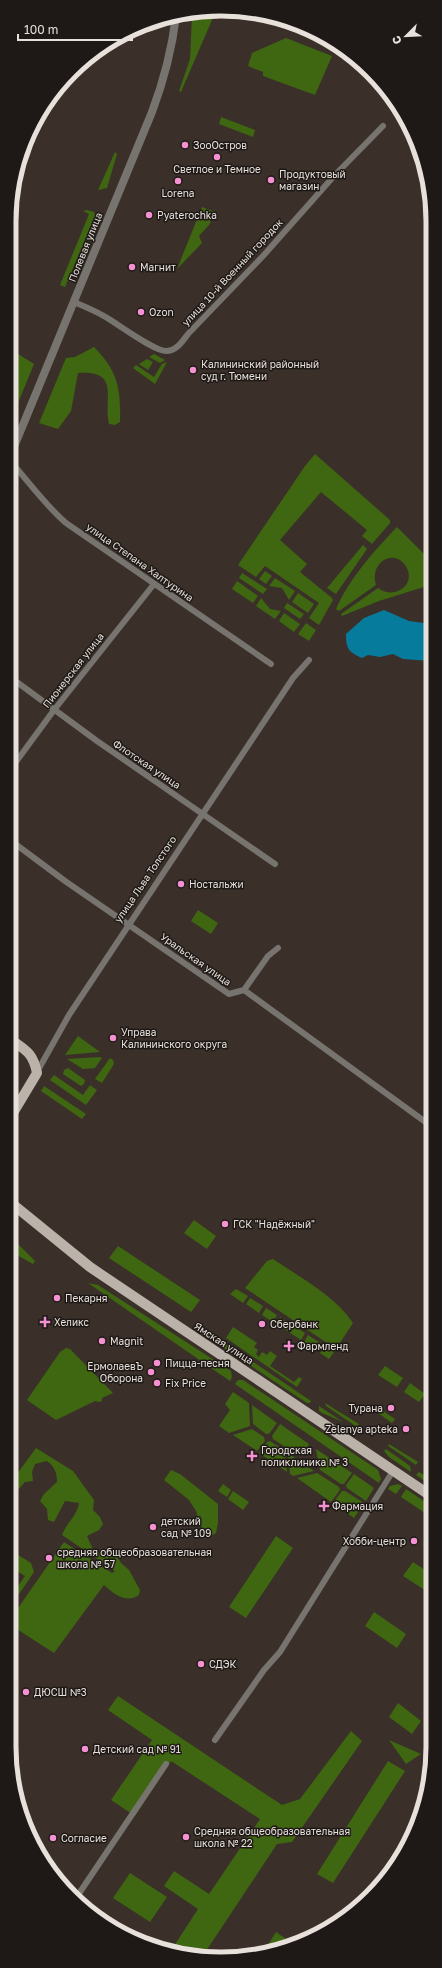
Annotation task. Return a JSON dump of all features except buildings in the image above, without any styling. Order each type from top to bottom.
[{"type":"main road","points":[[16,1043],[27,1050],[34,1060],[37,1073]]},
{"type":"main road","name":"улица Льва Толстого","points":[[16,1108],[37,1073]]},
{"type":"main road","name":"Ямская улица","points":[[16,1207],[90,1268],[426,1493]]},
{"type":"street","name":"Полевая улица","points":[[16,444],[152,112],[166,73],[175,21]]},
{"type":"street","name":"улица 10-й Военный городок","points":[[74,302],[102,315],[154,347],[165,352],[172,350],[180,345],[188,334],[262,256],[334,176],[383,126]]},
{"type":"street","name":"улица Степана Халтурина","points":[[16,468],[31,484],[51,510],[61,519],[271,664]]},
{"type":"street","name":"Пионерская улица","points":[[16,762],[54,710],[154,584]]},
{"type":"street","name":"улица Льва Толстого","points":[[37,1073],[69,1014],[294,678],[309,660]]},
{"type":"street","name":"Флотская улица","points":[[16,682],[54,710],[275,864]]},
{"type":"street","name":"Уральская улица","points":[[16,844],[65,881],[229,994],[244,990]]},
{"type":"street","points":[[278,948],[268,956],[244,990],[426,1122]]},
{"type":"street","points":[[214,1740],[264,1670],[280,1652],[394,1471]]},
{"type":"street","points":[[79,1894],[166,1764]]},
{"type":"green space","points":[[214,16],[181,92],[179,91],[190,59],[192,18]]},
{"type":"green space","points":[[286,38],[332,56],[315,95],[263,76],[263,72],[248,66],[252,53]]},
{"type":"green space","points":[[221,117],[255,130],[253,137],[219,124]]},
{"type":"green space","points":[[115,152],[117,154],[107,188],[98,190]]},
{"type":"green space","points":[[202,207],[215,212],[209,225],[199,236],[202,243],[177,269]]},
{"type":"green space","points":[[87,210],[94,212],[95,216],[65,287],[60,285],[89,214],[83,211]]},
{"type":"green space","points":[[94,347],[108,364],[116,381],[120,400],[120,422],[115,425],[109,424],[108,396],[105,381],[100,376],[91,373],[78,373],[71,411],[58,429],[39,423],[66,358],[75,357]]},
{"type":"green space","points":[[16,353],[34,364],[16,408]]},
{"type":"green space","points":[[154,354],[165,360],[160,363],[149,357]]},
{"type":"green space","points":[[147,359],[153,362],[148,370],[139,364]]},
{"type":"green space","points":[[167,362],[155,384],[133,368],[136,365],[154,377],[162,364]]},
{"type":"green space","points":[[315,454],[390,520],[390,523],[372,544],[362,536],[367,530],[321,492],[280,540],[307,564],[300,572],[333,600],[319,625],[309,618],[319,603],[265,566],[256,577],[238,565],[305,466]]},
{"type":"green space","points":[[397,527],[426,556],[426,585],[379,601],[342,616],[341,614],[378,588],[392,592],[398,591],[407,584],[409,578],[405,565],[400,560],[388,558],[379,565],[376,571],[376,585],[339,611],[336,609],[355,576]]},
{"type":"green space","points":[[363,545],[367,549],[336,594],[327,588]]},
{"type":"green space","points":[[265,571],[272,576],[266,584],[259,579]]},
{"type":"green space","points":[[242,573],[267,589],[263,594],[239,578]]},
{"type":"green space","points":[[275,578],[295,591],[289,600],[282,588],[269,586]]},
{"type":"green space","points":[[237,581],[258,596],[253,603],[232,589]]},
{"type":"green space","points":[[298,593],[314,604],[308,613],[292,602]]},
{"type":"green space","points":[[261,598],[270,609],[281,611],[275,619],[256,606]]},
{"type":"green space","points":[[287,603],[304,614],[300,619],[284,608]]},
{"type":"green space","points":[[284,613],[300,624],[294,632],[279,621]]},
{"type":"green space","points":[[306,623],[316,630],[309,641],[298,634]]},
{"type":"green space","points":[[198,910],[218,923],[211,934],[191,921]]},
{"type":"green space","points":[[78,1036],[100,1052],[65,1055]]},
{"type":"green space","points":[[102,1058],[95,1068],[83,1069],[67,1059]]},
{"type":"green space","points":[[110,1058],[113,1060],[114,1064],[102,1083],[95,1079]]},
{"type":"green space","points":[[68,1068],[85,1080],[84,1084],[81,1086],[63,1074],[64,1070]]},
{"type":"green space","points":[[54,1075],[83,1095],[90,1085],[97,1090],[86,1105],[50,1080]]},
{"type":"green space","points":[[44,1086],[86,1114],[82,1119],[41,1091]]},
{"type":"green space","points":[[194,1220],[216,1236],[207,1249],[184,1233]]},
{"type":"green space","points":[[16,1242],[35,1261],[33,1264],[16,1254]]},
{"type":"green space","points":[[118,1246],[200,1300],[191,1312],[109,1258]]},
{"type":"green space","points":[[273,1259],[327,1295],[353,1323],[336,1349],[245,1288],[267,1261]]},
{"type":"green space","points":[[88,1283],[98,1285],[231,1371],[232,1377],[230,1381]]},
{"type":"green space","points":[[236,1289],[248,1296],[243,1303],[230,1294]]},
{"type":"green space","points":[[250,1298],[263,1306],[259,1313],[246,1304]]},
{"type":"green space","points":[[266,1308],[277,1315],[273,1322],[262,1315]]},
{"type":"green space","points":[[280,1317],[292,1325],[287,1331],[276,1324]]},
{"type":"green space","points":[[294,1326],[305,1333],[301,1340],[290,1333]]},
{"type":"green space","points":[[233,1327],[257,1343],[254,1347],[258,1350],[256,1354],[259,1357],[262,1352],[267,1355],[270,1351],[277,1356],[270,1366],[294,1382],[299,1377],[302,1379],[297,1387],[226,1338]]},
{"type":"green space","points":[[206,1330],[311,1401],[310,1403],[307,1403],[207,1337],[205,1332]]},
{"type":"green space","points":[[308,1335],[322,1344],[318,1351],[304,1342]]},
{"type":"green space","points":[[325,1346],[334,1352],[329,1359],[320,1353]]},
{"type":"green space","points":[[66,1348],[70,1349],[113,1393],[102,1398],[102,1401],[95,1401],[56,1420],[27,1400],[60,1352]]},
{"type":"green space","points":[[385,1366],[403,1378],[397,1387],[378,1375]]},
{"type":"green space","points":[[238,1380],[243,1380],[378,1470],[381,1479],[379,1483],[235,1384]]},
{"type":"green space","points":[[410,1383],[425,1394],[419,1402],[404,1392]]},
{"type":"green space","points":[[233,1392],[249,1403],[250,1426],[229,1433],[219,1426],[230,1410],[225,1404]]},
{"type":"green space","points":[[325,1403],[359,1424],[357,1427],[326,1406]]},
{"type":"green space","points":[[252,1405],[277,1423],[269,1434],[266,1434],[253,1424]]},
{"type":"green space","points":[[319,1406],[343,1422],[319,1411]]},
{"type":"green space","points":[[380,1409],[395,1419],[392,1423],[378,1413]]},
{"type":"green space","points":[[280,1424],[309,1444],[304,1452],[296,1454],[273,1439],[272,1436]]},
{"type":"green space","points":[[252,1429],[264,1437],[265,1441],[257,1451],[233,1435]]},
{"type":"green space","points":[[270,1441],[285,1451],[287,1472],[259,1453],[267,1442]]},
{"type":"green space","points":[[389,1444],[418,1462],[416,1465],[388,1446]]},
{"type":"green space","points":[[36,1448],[73,1471],[94,1500],[93,1510],[100,1517],[103,1524],[99,1530],[87,1536],[95,1554],[109,1547],[112,1548],[121,1563],[129,1570],[140,1590],[139,1595],[134,1598],[125,1598],[120,1597],[104,1585],[54,1653],[16,1629],[16,1611],[64,1542],[112,1573],[115,1571],[62,1535],[66,1526],[76,1512],[79,1503],[65,1501],[54,1522],[48,1520],[47,1509],[40,1501],[44,1494],[57,1482],[57,1476],[55,1470],[47,1461],[35,1464],[32,1472],[33,1481],[25,1482],[16,1492],[16,1475]]},
{"type":"green space","points":[[316,1449],[352,1473],[344,1484],[341,1484],[320,1470]]},
{"type":"green space","points":[[386,1449],[410,1466],[411,1472],[389,1457],[384,1451]]},
{"type":"green space","points":[[288,1454],[294,1457],[295,1463],[302,1468],[308,1467],[314,1471],[293,1476],[290,1474]]},
{"type":"green space","points":[[171,1470],[180,1474],[218,1504],[218,1523],[216,1533],[209,1537],[204,1536],[196,1511],[189,1500],[164,1480]]},
{"type":"green space","points":[[419,1472],[426,1476],[426,1482],[416,1475]]},
{"type":"green space","points":[[317,1473],[339,1487],[340,1490],[331,1502],[297,1478]]},
{"type":"green space","points":[[354,1474],[374,1488],[366,1501],[347,1488],[346,1485]]},
{"type":"green space","points":[[223,1484],[231,1490],[227,1497],[218,1491]]},
{"type":"green space","points":[[398,1484],[402,1486],[396,1494],[388,1489],[390,1486]]},
{"type":"green space","points":[[406,1489],[426,1503],[426,1514],[401,1497]]},
{"type":"green space","points":[[233,1491],[249,1502],[243,1510],[228,1499]]},
{"type":"green space","points":[[342,1491],[345,1491],[364,1503],[354,1518],[333,1503]]},
{"type":"green space","points":[[276,1536],[293,1548],[246,1618],[229,1607]]},
{"type":"green space","points":[[16,1554],[31,1563],[34,1572],[16,1599],[16,1589],[25,1576],[16,1570]]},
{"type":"green space","points":[[413,1562],[426,1571],[426,1591],[403,1576]]},
{"type":"green space","points":[[374,1612],[406,1634],[397,1648],[365,1626]]},
{"type":"green space","points":[[118,1696],[282,1805],[300,1799],[351,1731],[362,1741],[292,1842],[277,1844],[206,1952],[174,1946],[198,1909],[164,1886],[174,1871],[209,1894],[260,1819],[171,1761],[135,1816],[111,1800],[152,1740],[108,1710]]},
{"type":"green space","points":[[398,1703],[421,1721],[412,1734],[389,1717]]},
{"type":"green space","points":[[389,1740],[421,1754],[406,1764]]},
{"type":"green space","points":[[388,1761],[405,1771],[333,1883],[317,1874]]},
{"type":"green space","points":[[130,1873],[167,1897],[150,1922],[113,1898]]},
{"type":"green space","points":[[276,1932],[288,1940],[274,1945],[267,1947]]},
{"type":"water","points":[[384,610],[409,621],[426,623],[426,661],[403,659],[393,654],[380,657],[368,655],[362,658],[354,654],[347,646],[346,634],[364,618]]},
{"type":"place","name":"ЗооОстров","points":[[185,145]]},
{"type":"place","name":"Светлое и Темное","points":[[217,157]]},
{"type":"place","name":"Продуктовый магазин","points":[[271,180]]},
{"type":"place","name":"Lorena","points":[[178,181]]},
{"type":"place","name":"Pyaterochka","points":[[149,215]]},
{"type":"place","name":"Магнит","points":[[132,267]]},
{"type":"place","name":"Ozon","points":[[141,312]]},
{"type":"place","name":"Калининский районный суд г. Тюмени","points":[[193,370]]},
{"type":"place","name":"Ностальжи","points":[[181,884]]},
{"type":"place","name":"Управа Калининского округа","points":[[113,1038]]},
{"type":"place","name":"ГСК \"Надёжный\"","points":[[225,1224]]},
{"type":"place","name":"Пекарня","points":[[57,1298]]},
{"type":"place","name":"Хеликс","points":[[45,1322]]},
{"type":"place","name":"Сбербанк","points":[[262,1324]]},
{"type":"place","name":"Magnit","points":[[102,1341]]},
{"type":"place","name":"Фармленд","points":[[289,1346]]},
{"type":"place","name":"Пицца-песня","points":[[157,1363]]},
{"type":"place","name":"ЕрмолаевЪ Оборона","points":[[151,1372]]},
{"type":"place","name":"Fix Price","points":[[157,1383]]},
{"type":"place","name":"Турана","points":[[391,1408]]},
{"type":"place","name":"Zelenya apteka","points":[[406,1429]]},
{"type":"place","name":"Городская поликлиника № 3","points":[[252,1456]]},
{"type":"place","name":"Фармация","points":[[324,1506]]},
{"type":"place","name":"детский сад № 109","points":[[153,1527]]},
{"type":"place","name":"Хобби-центр","points":[[414,1541]]},
{"type":"place","name":"средняя общеобразовательная школа № 57","points":[[49,1558]]},
{"type":"place","name":"СДЭК","points":[[201,1664]]},
{"type":"place","name":"ДЮСШ №3","points":[[26,1692]]},
{"type":"place","name":"Детский сад № 91","points":[[85,1749]]},
{"type":"place","name":"Средняя общеобразовательная школа № 22","points":[[186,1837]]},
{"type":"place","name":"Согласие","points":[[53,1838]]}]
